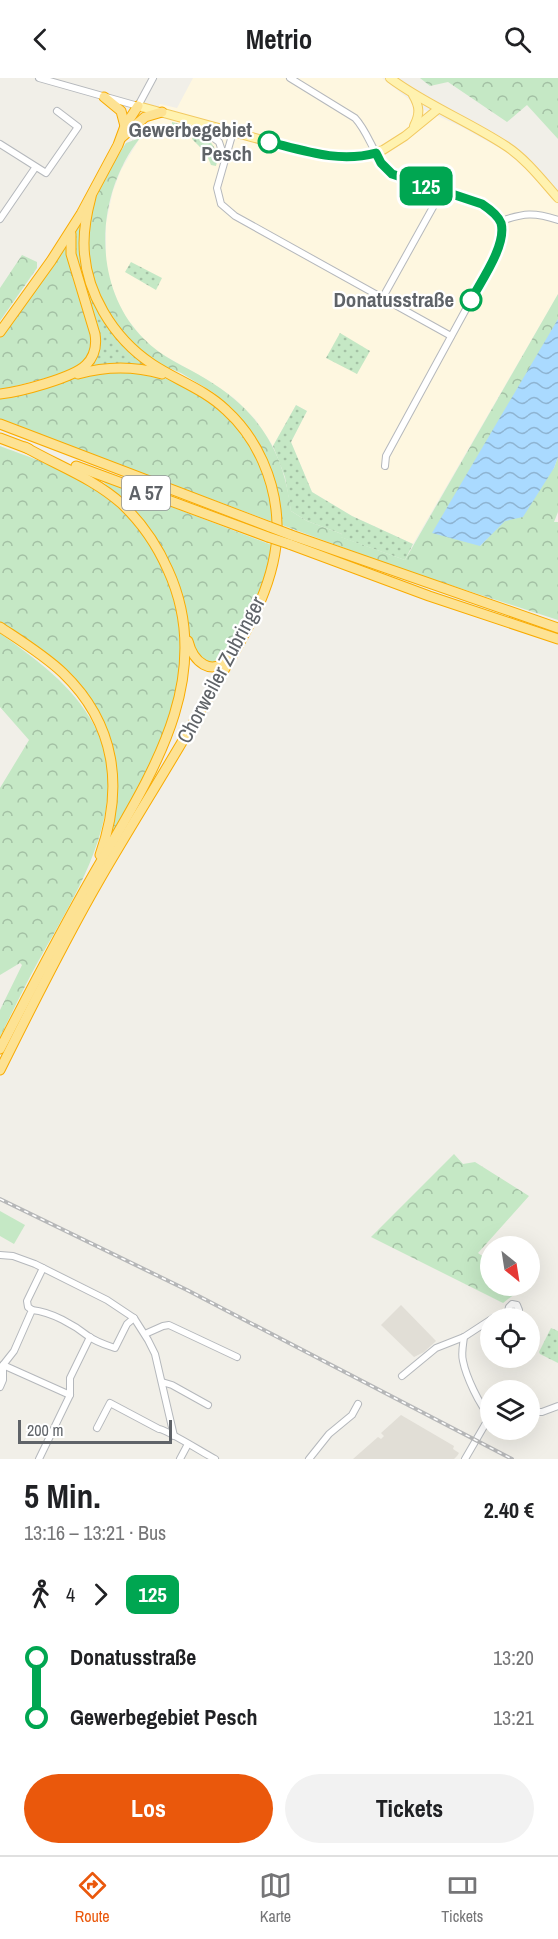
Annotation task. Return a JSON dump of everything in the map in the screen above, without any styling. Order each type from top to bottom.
[{"type":"highway","points":[[104,97],[121,111],[125,126]]},
{"type":"highway","points":[[122,137],[138,115],[140,110],[138,106]]},
{"type":"highway","name":"Chorweiler Zubringer","points":[[0,332],[91,197],[122,137],[125,126],[138,106]]},
{"type":"highway","points":[[122,137],[145,117],[162,112]]},
{"type":"highway","name":"Chorweiler Zubringer","points":[[0,1070],[46,977],[98,882],[240,642],[258,605],[271,566],[277,532],[272,490],[259,454],[237,421],[203,392],[170,376],[126,342],[111,324],[95,296],[88,273],[84,243],[91,197]]},
{"type":"highway","points":[[48,381],[82,368],[91,359],[95,348],[94,327],[70,249],[72,228]]},
{"type":"highway","points":[[0,394],[88,371],[113,368],[147,370],[170,376]]},
{"type":"highway","name":"A 57","points":[[0,424],[429,596],[558,639]]},
{"type":"highway","name":"A 57","points":[[0,438],[269,532]]},
{"type":"highway","points":[[25,447],[98,485],[123,505],[152,540],[176,589],[192,654],[204,665],[222,664],[240,642]]},
{"type":"highway","name":"A 57","points":[[290,540],[558,628]]},
{"type":"highway","name":"Chorweiler Zubringer","points":[[0,1049],[92,878],[130,814],[163,748],[177,708],[184,669],[183,624]]},
{"type":"highway","name":"Chorweiler Zubringer","points":[[0,627],[63,673],[83,695],[101,726],[111,758],[114,786],[104,844],[92,878]]},
{"type":"main road","points":[[390,78],[438,109],[508,147],[558,198]]},
{"type":"main road","points":[[410,91],[420,112],[412,130]]},
{"type":"main road","points":[[138,106],[334,157],[351,158],[376,153],[390,146],[438,109]]},
{"type":"street","points":[[39,78],[138,106],[153,78]]},
{"type":"street","points":[[290,78],[354,118],[361,125],[381,163],[392,174],[482,204],[501,221],[502,232],[496,254],[386,456],[385,466]]},
{"type":"street","points":[[0,144],[43,173],[46,172],[78,127],[57,111]]},
{"type":"street","points":[[188,119],[214,137],[221,145],[225,158]]},
{"type":"street","points":[[233,132],[217,188],[218,197],[224,207],[264,233],[451,336]]},
{"type":"street","points":[[0,219],[35,168]]},
{"type":"street","points":[[383,297],[442,191]]},
{"type":"street","points":[[501,221],[522,213],[539,214],[558,220]]},
{"type":"street","points":[[0,1256],[14,1256],[43,1268],[107,1300],[134,1318],[155,1354],[174,1436]]},
{"type":"street","points":[[43,1268],[27,1301],[28,1307],[32,1310],[40,1311],[82,1330],[90,1337],[115,1348],[127,1324],[134,1318]]},
{"type":"street","points":[[0,1387],[3,1380],[3,1365],[14,1351],[32,1310]]},
{"type":"street","points":[[145,1334],[169,1325],[237,1357]]},
{"type":"street","points":[[402,1376],[436,1348],[464,1337],[480,1327]]},
{"type":"street","points":[[39,1459],[70,1395],[70,1378],[90,1337]]},
{"type":"street","points":[[464,1337],[462,1359],[480,1401]]},
{"type":"street","points":[[3,1365],[70,1395]]},
{"type":"street","points":[[162,1382],[208,1405]]},
{"type":"street","points":[[97,1428],[110,1403],[215,1459]]},
{"type":"street","points":[[309,1459],[319,1445],[352,1415],[358,1404]]},
{"type":"street","points":[[540,1412],[558,1406]]},
{"type":"street","points":[[465,1459],[480,1433]]},
{"type":"street","points":[[180,1459],[188,1444]]},
{"type":"shaded area","points":[[193,78],[382,78],[420,108],[460,126],[505,151],[523,166],[558,204],[558,294],[413,544],[352,516],[312,492],[291,442],[307,411],[296,405],[273,446],[256,420],[234,398],[158,352],[145,341],[125,316],[118,302],[107,273],[106,259],[106,223],[113,191],[121,170],[160,104],[177,108]]},
{"type":"shaded area","points":[[401,1305],[436,1341],[424,1352],[414,1357],[381,1325]]},
{"type":"shaded area","points":[[401,1415],[454,1446],[453,1449],[459,1453],[457,1456],[454,1459],[353,1459],[378,1437],[381,1439],[384,1436],[381,1433]]},
{"type":"green space","points":[[420,78],[558,78],[558,139],[527,105],[507,122],[448,82],[430,86]]},
{"type":"green space","points":[[172,122],[197,132],[211,143],[217,157],[216,166],[211,165],[206,153],[192,139],[193,137],[182,127],[172,125]]},
{"type":"green space","points":[[140,138],[125,161],[114,186],[105,240],[108,267],[115,293],[127,317],[144,339],[158,351],[206,379],[240,404],[254,419],[275,451],[282,469],[291,511],[307,521],[342,534],[341,537],[405,560],[558,294],[558,319],[480,546],[554,468],[558,457],[558,512],[554,522],[558,522],[558,620],[401,569],[282,525],[278,492],[270,466],[257,439],[245,423],[214,393],[181,373],[148,359],[111,320],[92,280],[86,238],[95,199],[105,176],[126,143]]},
{"type":"green space","points":[[85,213],[82,245],[154,368],[88,367],[73,253],[74,232]]},
{"type":"green space","points":[[67,243],[94,339],[87,361],[65,373],[0,390],[0,338]]},
{"type":"green space","points":[[22,255],[37,262],[37,268],[0,321],[0,288]]},
{"type":"green space","points":[[131,262],[162,278],[156,290],[125,272]]},
{"type":"green space","points":[[340,333],[370,351],[357,374],[326,358]]},
{"type":"green space","points":[[127,371],[181,384],[213,403],[227,416],[251,447],[260,464],[267,486],[273,522],[0,421],[0,398],[77,377]]},
{"type":"green space","points":[[296,405],[307,411],[291,442],[312,492],[352,516],[413,544],[405,560],[340,537],[342,534],[307,521],[291,511],[285,477],[273,446]]},
{"type":"green space","points":[[0,446],[64,471],[88,484],[111,501],[143,535],[159,561],[171,590],[179,625],[180,658],[176,690],[168,722],[141,782],[107,842],[116,784],[88,697],[0,623]]},
{"type":"green space","points":[[101,480],[272,545],[260,591],[246,625],[228,653],[218,663],[202,662],[191,643],[180,589],[163,550],[136,511]]},
{"type":"green space","points":[[0,633],[64,685],[85,711],[94,725],[105,755],[108,785],[105,816],[84,876],[0,1037],[0,1010],[22,965],[20,963],[0,975],[0,788],[29,740],[0,707]]},
{"type":"green space","points":[[454,1154],[463,1164],[475,1162],[529,1196],[493,1236],[480,1236],[478,1253],[480,1254],[480,1292],[371,1237]]},
{"type":"green space","points":[[0,1211],[25,1225],[14,1244],[0,1236]]},
{"type":"green space","points":[[489,1296],[512,1296],[503,1303]]},
{"type":"green space","points":[[551,1328],[558,1331],[558,1363],[540,1354]]},
{"type":"water","points":[[558,319],[558,457],[554,468],[523,517],[505,521],[480,546],[432,533]]},
{"type":"railway","points":[[0,1199],[187,1290],[512,1459]]},
{"type":"bus line","name":"125","points":[[269,142],[334,157],[362,157],[376,153],[381,163],[392,174],[482,204],[491,210],[501,221],[500,244],[471,300]]},
{"type":"place","name":"Gewerbegebiet Pesch","points":[[269,142]]},
{"type":"place","name":"Donatusstraße","points":[[471,300]]}]
